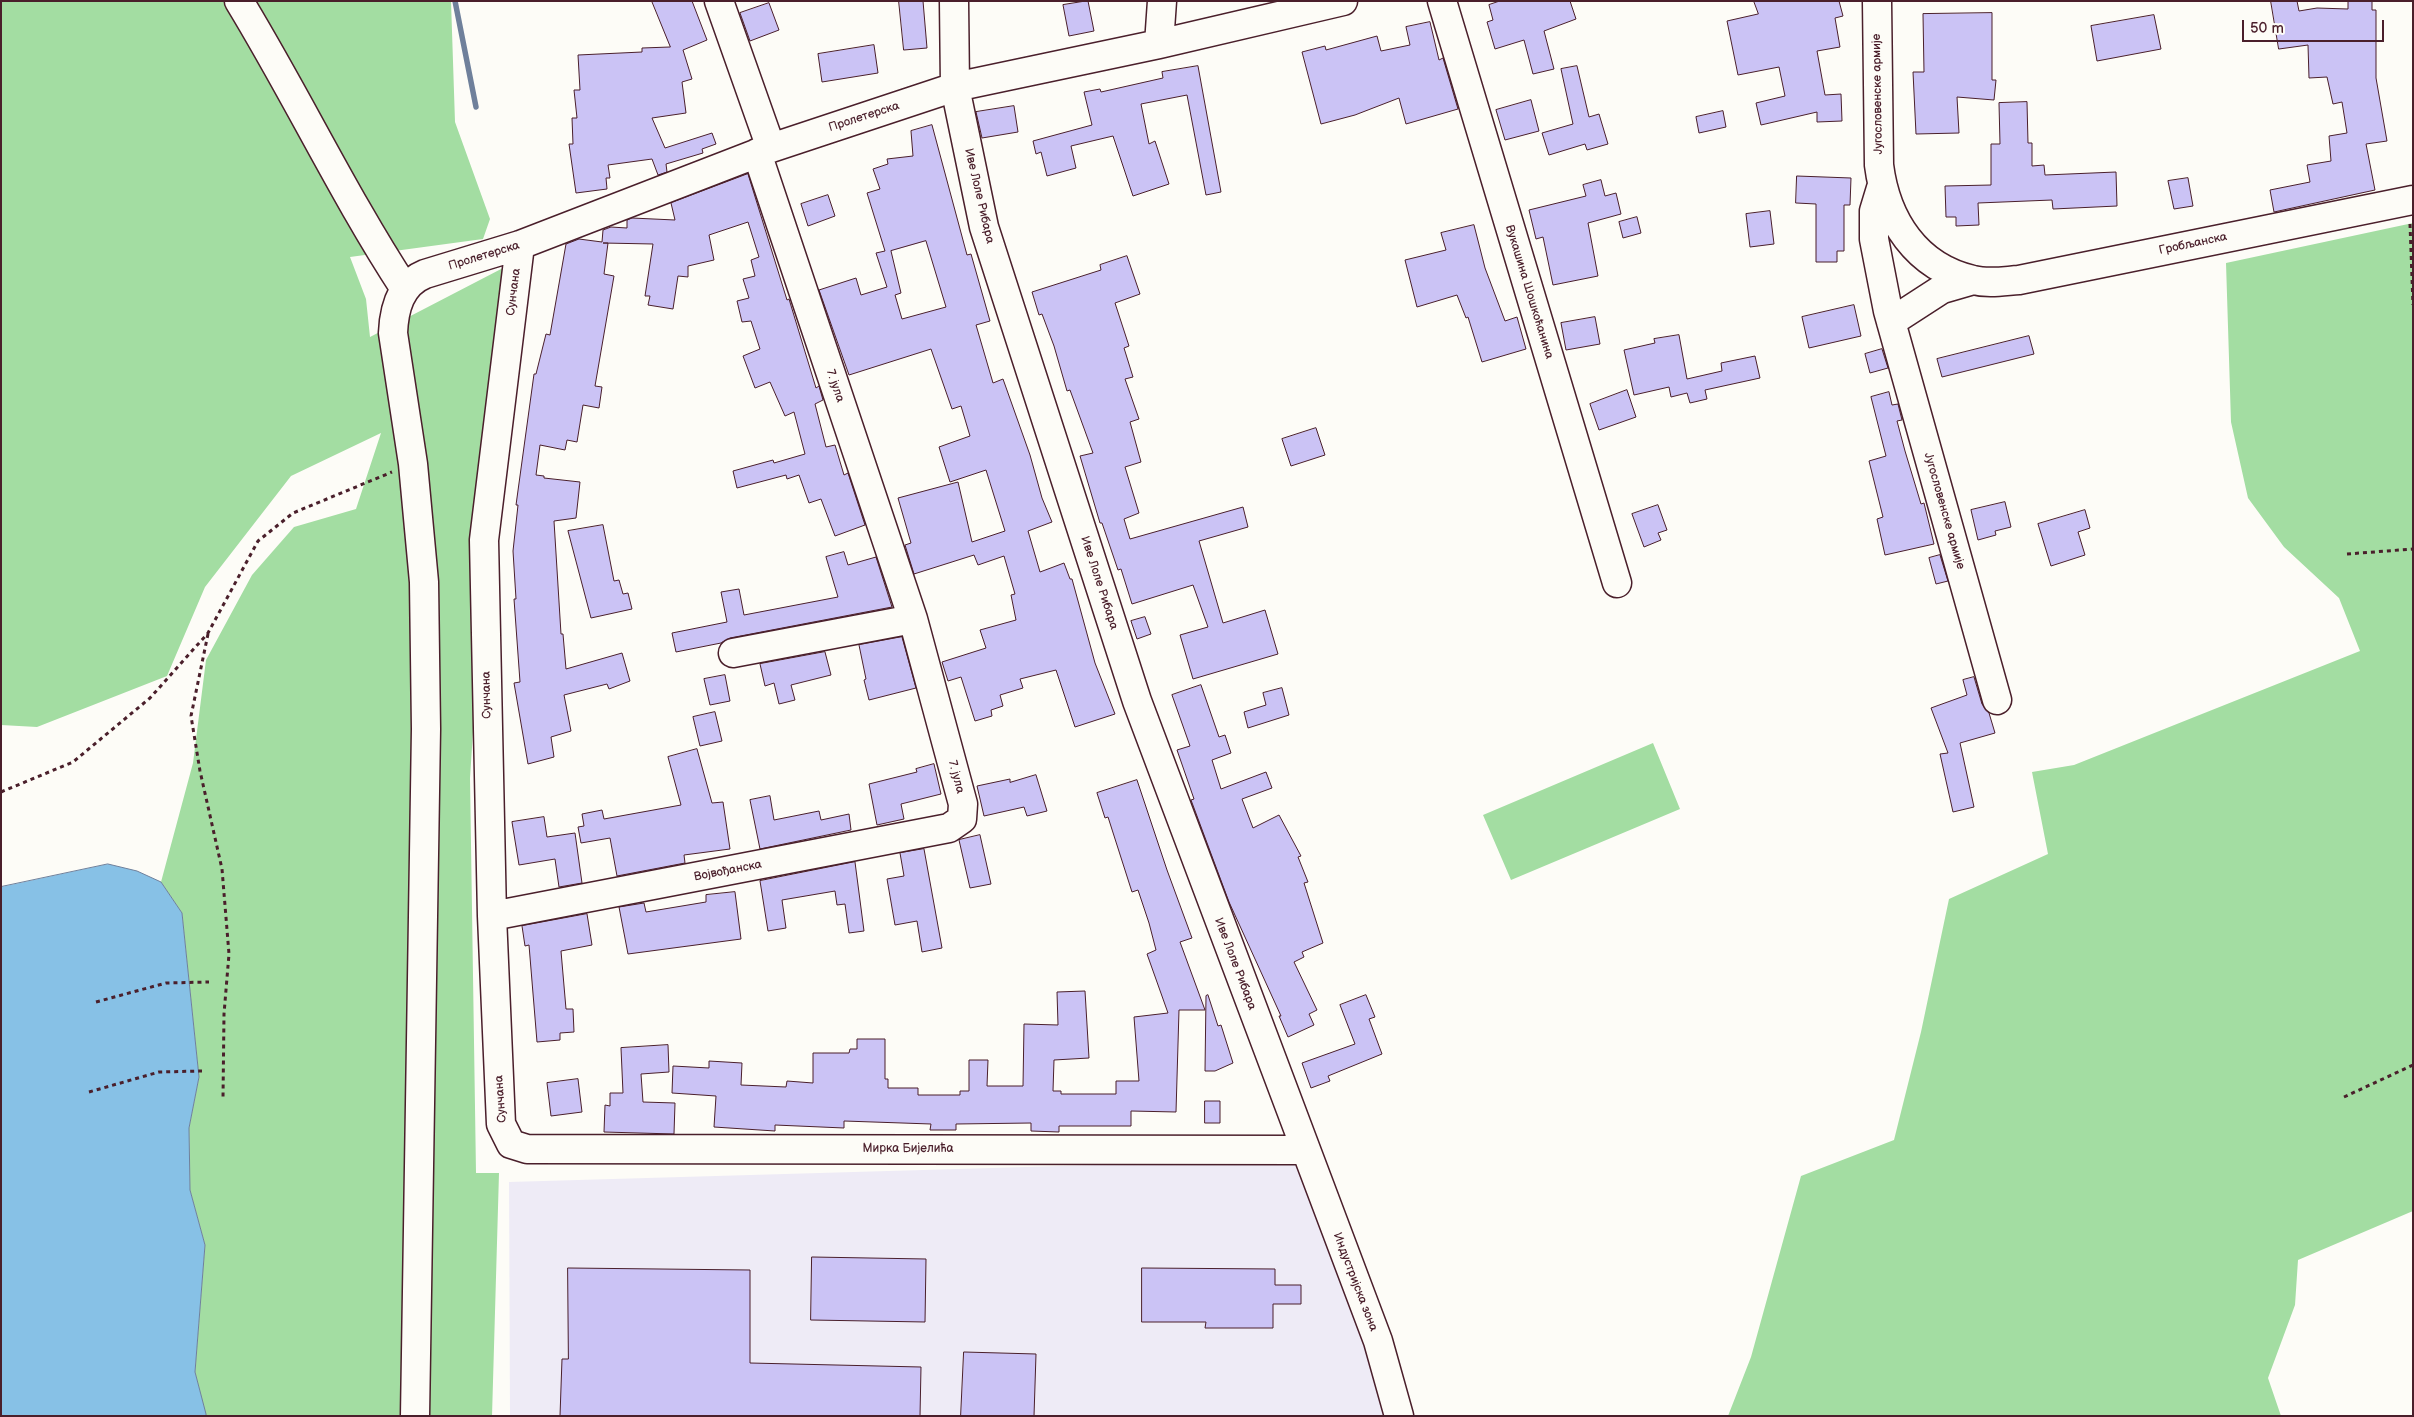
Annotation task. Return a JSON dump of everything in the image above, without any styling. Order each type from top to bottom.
[{"type":"street","points":[[239,1],[304,113],[363,224],[405,289],[394,314],[394,333],[413,464],[424,582],[426,728],[415,1416]]},
{"type":"street","name":"7. јула","points":[[719,1],[764,151],[914,619],[964,804],[962,819]]},
{"type":"street","name":"Иве Лоле Рибара","points":[[954,1],[955,87],[984,227],[1137,701],[1304,1150]]},
{"type":"street","points":[[1159,44],[1162,1]]},
{"type":"street","name":"Пролетерска","points":[[405,289],[414,278],[520,245],[764,151],[955,87],[1159,44],[1343,1]]},
{"type":"street","name":"Вукашина Шошкоћанина","points":[[1442,1],[1616,583]]},
{"type":"street","name":"Југословенске армије","points":[[1876,1],[1879,165],[1881,187],[1888,207],[1896,225],[1927,259],[1950,273],[1974,280]]},
{"type":"street","name":"Југословенске армије","points":[[1881,187],[1874,211],[1874,239],[1891,322],[1997,700]]},
{"type":"street","name":"Гробљанска","points":[[1974,280],[1994,282],[2019,280],[2411,200]]},
{"type":"street","name":"Сунчана","points":[[511,1144],[501,1124],[492,916],[484,540],[520,245]]},
{"type":"street","points":[[1891,322],[1942,289],[1974,280]]},
{"type":"street","points":[[733,653],[914,619]]},
{"type":"street","name":"Војвођанска","points":[[492,916],[949,828],[956,826],[962,819]]},
{"type":"street","name":"Мирка Бијелића","points":[[511,1144],[527,1149],[1304,1150]]},
{"type":"street","name":"Индустријска зона","points":[[1304,1150],[1378,1341],[1391,1382],[1398,1416]]},
{"type":"path","points":[[2411,200],[2413,305]]},
{"type":"path","points":[[1,792],[73,762],[150,698],[208,633],[258,541],[293,512],[413,464]]},
{"type":"path","points":[[2347,554],[2413,548]]},
{"type":"path","points":[[208,633],[190,716],[222,869],[229,954],[224,1014],[223,1098]]},
{"type":"path","points":[[96,1002],[166,983],[209,982]]},
{"type":"path","points":[[2344,1097],[2413,1065]]},
{"type":"path","points":[[89,1092],[159,1072],[202,1071]]},
{"type":"shaded area","points":[[1302,1159],[1377,1379],[1384,1416],[510,1416],[509,1182]]},
{"type":"green space","points":[[1,1],[451,1],[455,122],[490,219],[483,239],[350,257],[366,299],[370,337],[503,268],[470,778],[476,1173],[499,1173],[492,1416],[206,1416],[195,1372],[205,1245],[190,1190],[189,1128],[199,1077],[182,913],[161,882],[193,763],[206,660],[252,575],[294,527],[356,509],[381,433],[291,476],[205,587],[167,676],[37,727],[1,725]]},
{"type":"green space","points":[[2413,223],[2413,1211],[2298,1260],[2295,1305],[2268,1378],[2281,1416],[1728,1416],[1751,1357],[1801,1176],[1894,1140],[1921,1032],[1949,899],[2048,854],[2032,772],[2074,765],[2360,651],[2339,598],[2284,547],[2248,498],[2231,422],[2226,263]]},
{"type":"green space","points":[[1653,743],[1680,809],[1511,880],[1483,815]]},
{"type":"water","points":[[108,864],[137,871],[161,882],[182,913],[199,1077],[189,1128],[190,1190],[205,1245],[195,1372],[206,1416],[1,1416],[1,887]]},
{"type":"building","points":[[652,1],[692,1],[707,40],[683,50],[692,79],[682,82],[686,113],[652,118],[665,148],[712,133],[716,144],[702,149],[703,153],[666,164],[667,172],[658,175],[652,159],[608,165],[610,178],[606,178],[607,189],[576,193],[569,144],[573,144],[572,118],[577,118],[574,90],[580,90],[578,55],[642,52],[642,48],[670,47]]},
{"type":"building","points":[[899,1],[923,1],[927,48],[904,50]]},
{"type":"building","points":[[1088,1],[1094,31],[1069,36],[1063,5]]},
{"type":"building","points":[[1500,1],[1570,1],[1576,19],[1544,31],[1554,69],[1533,74],[1524,40],[1495,49],[1487,22],[1493,20],[1489,5]]},
{"type":"building","points":[[1754,1],[1839,1],[1843,16],[1835,18],[1840,47],[1817,51],[1825,95],[1841,94],[1842,121],[1817,122],[1817,112],[1761,125],[1756,103],[1785,96],[1779,67],[1738,75],[1727,21],[1758,14]]},
{"type":"building","points":[[2271,1],[2297,1],[2299,11],[2317,8],[2348,9],[2348,1],[2372,1],[2372,10],[2376,10],[2376,78],[2387,141],[2366,144],[2375,190],[2274,212],[2270,190],[2310,182],[2307,165],[2331,161],[2329,136],[2347,133],[2342,102],[2333,104],[2327,77],[2309,78],[2308,45],[2279,49]]},
{"type":"building","points":[[769,3],[779,30],[750,41],[740,13]]},
{"type":"building","points":[[1992,13],[1992,80],[1996,80],[1994,100],[1957,97],[1959,133],[1916,134],[1913,72],[1924,72],[1923,14]]},
{"type":"building","points":[[2154,15],[2161,49],[2097,61],[2091,26]]},
{"type":"building","points":[[1430,22],[1439,60],[1443,58],[1458,109],[1406,124],[1399,98],[1355,115],[1321,124],[1302,52],[1325,46],[1326,50],[1377,36],[1381,51],[1410,45],[1406,27]]},
{"type":"building","points":[[874,45],[878,73],[822,82],[818,54]]},
{"type":"building","points":[[1198,66],[1221,192],[1206,195],[1187,95],[1141,104],[1149,144],[1155,141],[1169,184],[1133,196],[1113,136],[1071,146],[1076,168],[1047,176],[1041,152],[1036,154],[1033,141],[1092,125],[1084,92],[1100,89],[1101,92],[1163,78],[1162,72]]},
{"type":"building","points":[[1577,66],[1589,117],[1599,114],[1608,144],[1587,150],[1585,144],[1549,155],[1542,133],[1573,124],[1561,69]]},
{"type":"building","points":[[1531,100],[1539,131],[1505,140],[1496,110]]},
{"type":"building","points":[[2027,102],[2028,143],[2032,143],[2032,166],[2044,165],[2045,175],[2116,172],[2117,206],[2053,209],[2052,200],[1978,203],[1979,225],[1956,226],[1956,217],[1946,217],[1945,186],[1991,185],[1991,144],[2000,144],[1999,103]]},
{"type":"building","points":[[1014,106],[1018,132],[982,138],[976,112]]},
{"type":"building","points":[[1723,111],[1726,127],[1699,133],[1696,117]]},
{"type":"building","points":[[932,125],[967,255],[971,254],[990,321],[976,325],[993,383],[1003,379],[1030,455],[1042,498],[1052,522],[1028,531],[1040,572],[1064,563],[1070,579],[1072,579],[1095,663],[1115,714],[1075,727],[1056,670],[1020,679],[1023,688],[1000,695],[1003,706],[991,710],[992,716],[975,721],[961,677],[948,681],[942,662],[986,648],[980,630],[1016,620],[1011,595],[1015,594],[1004,556],[978,565],[974,555],[914,574],[905,545],[911,543],[898,498],[958,482],[972,542],[1005,531],[986,470],[950,482],[939,447],[970,436],[961,406],[952,409],[931,349],[849,375],[819,290],[856,278],[861,295],[887,287],[876,253],[885,251],[867,193],[880,189],[873,169],[888,164],[887,159],[913,156],[911,131]],"holes":[[[926,241],[946,307],[902,319],[895,295],[901,293],[891,251]]]},
{"type":"building","points":[[748,174],[816,388],[819,386],[823,400],[815,404],[826,447],[835,445],[844,475],[848,473],[865,525],[835,536],[821,499],[809,503],[799,475],[787,479],[786,475],[737,488],[733,471],[773,460],[774,463],[805,454],[794,412],[785,416],[770,382],[755,388],[743,356],[760,349],[751,321],[742,322],[737,301],[749,298],[743,279],[755,276],[751,260],[759,257],[748,222],[709,235],[714,260],[688,266],[688,277],[678,276],[673,309],[648,305],[650,296],[645,296],[653,244],[608,243],[604,274],[614,276],[595,386],[602,387],[599,408],[583,405],[577,442],[567,440],[565,450],[540,445],[536,475],[544,476],[544,478],[580,482],[576,518],[554,521],[561,634],[563,634],[566,669],[622,653],[630,681],[609,689],[607,684],[564,695],[571,731],[551,737],[554,757],[528,764],[514,683],[520,682],[514,599],[516,599],[513,551],[518,505],[516,505],[534,374],[536,374],[546,334],[550,335],[566,244],[579,239],[602,242],[603,230],[611,227],[627,228],[627,220],[632,218],[675,220],[671,203]]},
{"type":"building","points":[[1797,176],[1851,178],[1850,205],[1844,205],[1844,251],[1837,251],[1837,262],[1816,262],[1816,204],[1796,203]]},
{"type":"building","points":[[2188,178],[2193,206],[2174,209],[2168,181]]},
{"type":"building","points":[[1601,180],[1605,196],[1616,193],[1621,214],[1588,223],[1598,276],[1553,285],[1543,237],[1536,239],[1529,210],[1586,196],[1583,185]]},
{"type":"building","points":[[828,195],[835,216],[808,226],[801,204]]},
{"type":"building","points":[[1770,211],[1774,244],[1750,247],[1746,214]]},
{"type":"building","points":[[1637,217],[1641,233],[1623,238],[1619,222]]},
{"type":"building","points":[[1474,225],[1485,268],[1505,321],[1517,317],[1526,349],[1482,362],[1468,317],[1466,318],[1457,295],[1417,307],[1405,260],[1446,250],[1441,233]]},
{"type":"building","points":[[1127,256],[1140,294],[1115,303],[1129,346],[1124,348],[1133,377],[1125,379],[1139,419],[1130,422],[1141,462],[1125,467],[1139,513],[1124,519],[1130,539],[1243,507],[1248,527],[1199,541],[1223,623],[1265,610],[1278,654],[1193,679],[1180,635],[1208,627],[1193,585],[1132,604],[1121,569],[1118,570],[1102,523],[1100,523],[1080,456],[1093,453],[1070,390],[1067,391],[1054,346],[1042,314],[1039,315],[1032,292],[1101,270],[1100,265]]},
{"type":"building","points":[[1854,305],[1861,336],[1809,348],[1802,317]]},
{"type":"building","points":[[1595,317],[1600,344],[1566,350],[1561,323]]},
{"type":"building","points":[[1679,335],[1687,379],[1722,371],[1721,363],[1755,356],[1760,378],[1705,390],[1707,399],[1690,403],[1687,393],[1671,397],[1669,387],[1634,395],[1624,350],[1655,343],[1654,339]]},
{"type":"building","points":[[2029,336],[2034,354],[1942,377],[1937,359]]},
{"type":"building","points":[[1882,349],[1888,368],[1870,373],[1865,354]]},
{"type":"building","points":[[1627,390],[1636,417],[1599,430],[1590,404]]},
{"type":"building","points":[[1889,392],[1892,405],[1898,404],[1902,420],[1897,421],[1921,504],[1924,503],[1934,544],[1885,555],[1877,519],[1883,517],[1869,461],[1886,456],[1871,397]]},
{"type":"building","points":[[1316,428],[1325,455],[1291,466],[1282,439]]},
{"type":"building","points":[[2005,502],[2011,527],[1995,531],[1996,535],[1978,540],[1971,510]]},
{"type":"building","points":[[1658,505],[1667,530],[1658,533],[1661,540],[1644,547],[1632,514]]},
{"type":"building","points":[[2085,510],[2090,528],[2078,532],[2085,555],[2051,566],[2038,524]]},
{"type":"building","points":[[603,525],[614,581],[619,580],[623,594],[628,593],[632,609],[591,618],[568,531]]},
{"type":"building","points":[[844,552],[848,565],[876,557],[892,607],[730,638],[721,643],[676,652],[672,633],[727,622],[721,592],[739,589],[744,615],[838,597],[826,557]]},
{"type":"building","points":[[1940,555],[1948,581],[1936,584],[1929,558]]},
{"type":"building","points":[[1145,617],[1151,634],[1137,639],[1131,621]]},
{"type":"building","points":[[902,637],[916,688],[869,700],[859,645]]},
{"type":"building","points":[[825,652],[831,675],[791,685],[795,700],[779,704],[774,683],[765,686],[760,664]]},
{"type":"building","points":[[725,675],[730,701],[710,705],[704,679]]},
{"type":"building","points":[[1974,677],[1982,704],[1989,713],[1995,733],[1960,743],[1974,807],[1953,812],[1940,754],[1948,753],[1931,708],[1967,695],[1963,680]]},
{"type":"building","points":[[1201,685],[1219,737],[1225,735],[1231,753],[1212,760],[1221,789],[1266,772],[1272,788],[1242,799],[1253,828],[1279,815],[1301,856],[1298,857],[1308,882],[1304,883],[1323,943],[1302,952],[1304,957],[1294,962],[1317,1010],[1309,1014],[1314,1025],[1288,1037],[1279,1016],[1281,1016],[1229,902],[1191,800],[1194,799],[1177,750],[1190,746],[1172,695]]},
{"type":"building","points":[[1282,688],[1289,715],[1248,728],[1244,712],[1266,705],[1263,693]]},
{"type":"building","points":[[715,712],[722,741],[700,746],[693,717]]},
{"type":"building","points":[[697,749],[712,803],[723,802],[730,849],[684,855],[685,863],[617,876],[610,838],[581,843],[578,827],[584,826],[582,814],[602,810],[604,819],[681,805],[668,757]]},
{"type":"building","points":[[934,764],[941,794],[901,804],[904,819],[877,825],[869,784],[917,772],[916,769]]},
{"type":"building","points":[[1036,775],[1047,811],[1027,816],[1024,807],[984,816],[977,786],[1010,779],[1010,782]]},
{"type":"building","points":[[1137,780],[1192,938],[1180,942],[1205,1010],[1179,1010],[1176,1112],[1131,1111],[1131,1126],[1059,1126],[1059,1132],[1031,1131],[1031,1123],[956,1124],[956,1130],[930,1130],[931,1124],[844,1121],[844,1128],[775,1125],[775,1131],[714,1127],[716,1096],[672,1093],[673,1066],[709,1068],[709,1061],[742,1063],[741,1085],[786,1087],[787,1081],[813,1083],[813,1053],[849,1053],[850,1049],[857,1049],[857,1039],[885,1039],[885,1079],[888,1079],[888,1088],[918,1088],[918,1095],[960,1095],[960,1091],[969,1091],[969,1060],[988,1060],[987,1086],[1023,1086],[1024,1024],[1058,1025],[1057,992],[1085,991],[1089,1058],[1054,1060],[1053,1091],[1061,1091],[1061,1094],[1116,1094],[1116,1081],[1139,1081],[1134,1017],[1168,1013],[1147,954],[1156,950],[1149,923],[1138,890],[1132,892],[1108,817],[1105,818],[1097,793]]},
{"type":"building","points":[[770,796],[774,820],[819,811],[821,820],[849,814],[851,830],[760,849],[750,800]]},
{"type":"building","points":[[544,817],[547,837],[575,833],[582,883],[559,887],[555,859],[519,865],[512,822]]},
{"type":"building","points":[[980,835],[991,884],[970,888],[959,840]]},
{"type":"building","points":[[924,849],[942,948],[922,952],[917,921],[895,925],[887,879],[904,876],[900,853]]},
{"type":"building","points":[[855,862],[864,931],[849,933],[845,904],[837,905],[835,891],[782,900],[786,928],[768,931],[760,881]]},
{"type":"building","points":[[735,892],[741,939],[628,954],[619,907],[644,903],[646,912],[706,902],[706,895]]},
{"type":"building","points":[[587,914],[592,945],[561,951],[566,1009],[573,1009],[574,1032],[560,1033],[560,1040],[537,1042],[529,945],[525,946],[522,926]]},
{"type":"building","points":[[1208,995],[1218,1026],[1221,1025],[1233,1063],[1215,1071],[1205,1071],[1206,996]]},
{"type":"building","points":[[1366,995],[1375,1017],[1369,1019],[1382,1054],[1328,1076],[1330,1081],[1311,1088],[1302,1063],[1355,1044],[1340,1005]]},
{"type":"building","points":[[668,1045],[669,1072],[641,1074],[643,1102],[675,1103],[674,1134],[604,1132],[605,1105],[610,1106],[610,1093],[623,1093],[621,1048]]},
{"type":"building","points":[[578,1079],[582,1112],[551,1116],[547,1083]]},
{"type":"building","points":[[1205,1101],[1220,1101],[1220,1123],[1205,1123]]},
{"type":"building","points":[[812,1257],[926,1259],[925,1322],[811,1320]]},
{"type":"building","points":[[568,1268],[750,1270],[750,1363],[921,1367],[920,1416],[560,1416],[562,1359],[568,1359]]},
{"type":"building","points":[[1142,1268],[1275,1269],[1275,1285],[1301,1285],[1301,1304],[1273,1304],[1273,1328],[1205,1328],[1206,1322],[1142,1322]]},
{"type":"building","points":[[964,1352],[1036,1354],[1034,1416],[961,1416]]},
{"type":"waterway","points":[[455,1],[476,107]]}]
